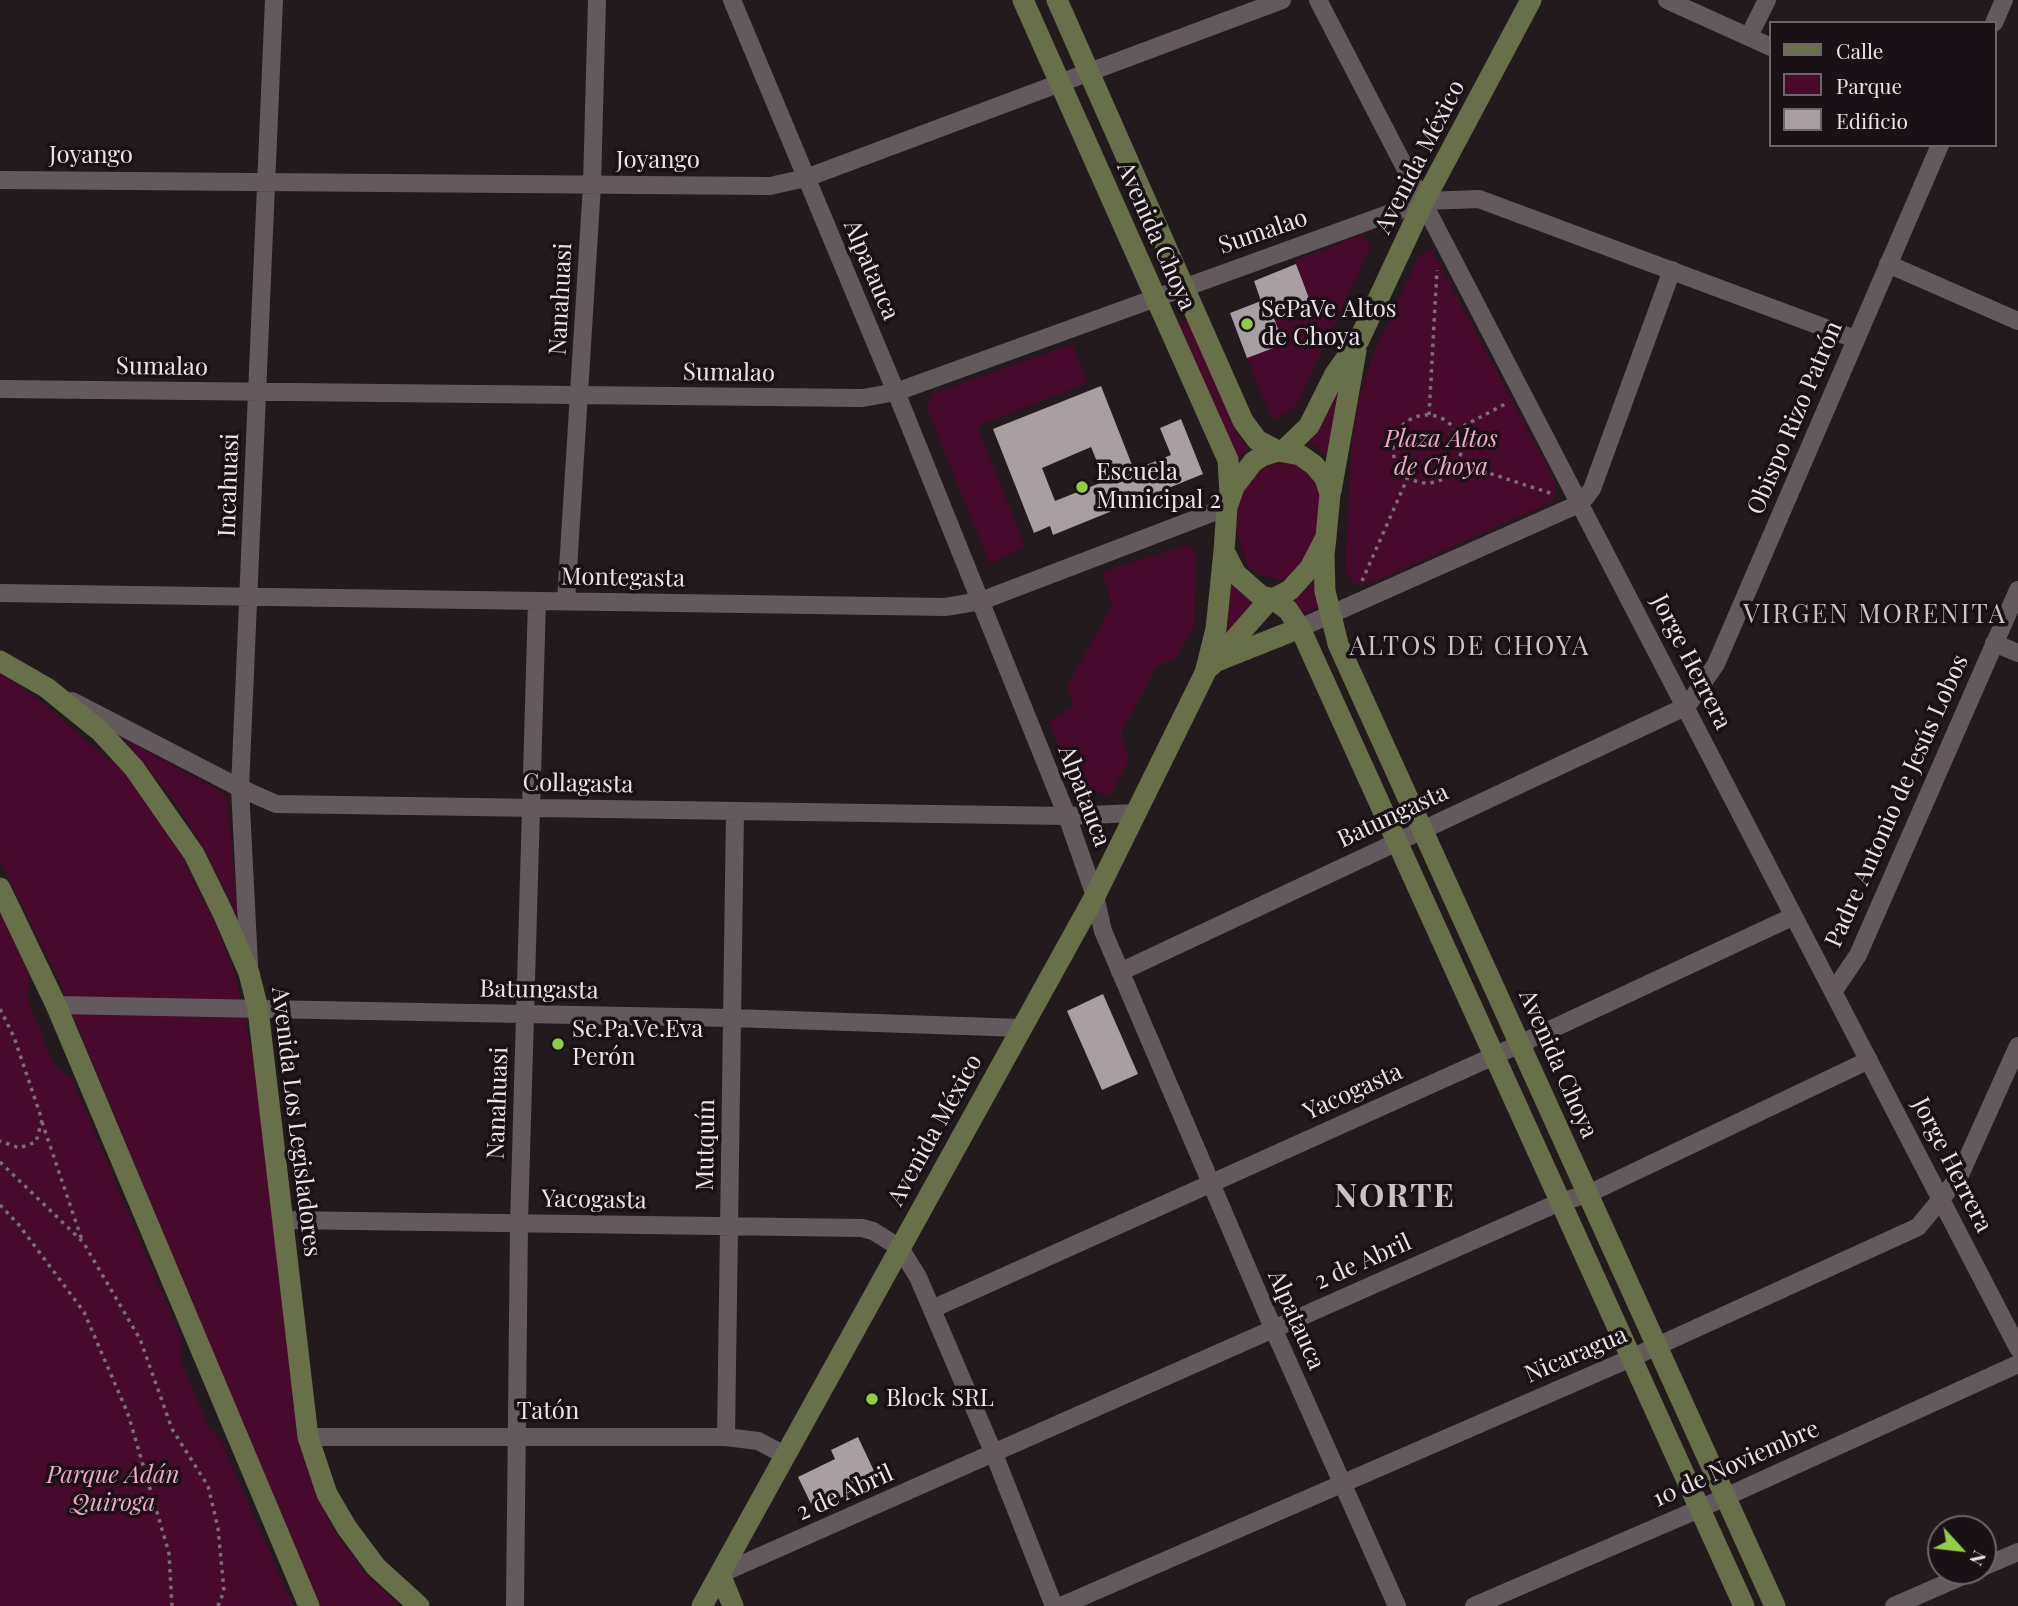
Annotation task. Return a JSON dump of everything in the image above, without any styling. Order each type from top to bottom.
[{"type":"main road","name":"Avenida Choya","points":[[1023,0],[1227,460],[1229,501]]},
{"type":"main road","name":"Avenida Choya","points":[[1057,0],[1243,421],[1257,440],[1280,451]]},
{"type":"main road","name":"Avenida México","points":[[1280,451],[1301,437],[1309,426],[1335,374],[1359,340],[1424,201],[1531,0]]},
{"type":"main road","name":"Avenida México","points":[[1330,494],[1344,405],[1359,340]]},
{"type":"main road","points":[[1272,599],[1290,590],[1305,576],[1326,537],[1330,494],[1325,478],[1314,465],[1295,453],[1280,451],[1262,456],[1253,463],[1229,501],[1224,551],[1230,566],[1242,580],[1287,610],[1300,628],[1744,1606]]},
{"type":"main road","name":"Avenida Choya","points":[[1326,537],[1324,570],[1330,615],[1338,644],[1775,1606]]},
{"type":"main road","name":"Avenida México","points":[[1210,667],[1224,551]]},
{"type":"main road","name":"Avenida México","points":[[702,1606],[1095,896],[1210,667],[1272,599]]},
{"type":"main road","points":[[1210,667],[1300,628]]},
{"type":"main road","name":"Avenida Los Legisladores","points":[[0,661],[47,688],[100,732],[163,806],[194,854],[249,973],[258,1009],[307,1437],[327,1494],[347,1528],[376,1567],[419,1606]]},
{"type":"main road","points":[[0,888],[56,1005],[309,1606]]},
{"type":"main road","points":[[720,1574],[733,1606]]},
{"type":"street","name":"Incahuasi","points":[[249,973],[240,788],[274,0]]},
{"type":"street","name":"Nanahuasi","points":[[566,601],[592,185],[597,0]]},
{"type":"street","name":"Alpatauca","points":[[732,0],[896,392],[1067,816],[1095,896],[1103,931],[1273,1328],[1397,1606]]},
{"type":"street","name":"Joyango","points":[[0,180],[770,186],[806,178],[1282,0]]},
{"type":"street","name":"Jorge Herrera","points":[[1318,0],[1687,706],[1792,917],[1943,1199],[2018,1348]]},
{"type":"street","points":[[1667,0],[1770,46]]},
{"type":"street","points":[[1749,36],[1767,0]]},
{"type":"street","points":[[1995,21],[2004,0]]},
{"type":"street","name":"Obispo Rizo Patrón","points":[[1687,706],[1716,663],[1939,147]]},
{"type":"street","name":"Sumalao","points":[[0,389],[863,398],[896,392],[1424,201],[1479,199],[1855,339]]},
{"type":"street","points":[[1888,264],[2018,321]]},
{"type":"street","points":[[1300,628],[1581,503],[1592,489],[1672,270]]},
{"type":"street","name":"Montegasta","points":[[0,593],[945,607],[981,601],[1229,501]]},
{"type":"street","name":"Padre Antonio de Jesús Lobos","points":[[1833,992],[1858,955],[2018,590]]},
{"type":"street","name":"Nanahuasi","points":[[515,1606],[519,1223],[537,601]]},
{"type":"street","points":[[1994,643],[2018,653]]},
{"type":"street","name":"Collagasta","points":[[47,688],[276,804],[1067,816],[1136,813]]},
{"type":"street","name":"Batungasta","points":[[1120,972],[1687,706]]},
{"type":"street","name":"Mutquín","points":[[726,1437],[735,811]]},
{"type":"street","name":"Yacogasta","points":[[932,1309],[1494,1056],[1792,917]]},
{"type":"street","name":"Batungasta","points":[[56,1005],[732,1018],[1021,1028]]},
{"type":"street","name":"Nicaragua","points":[[1061,1606],[1631,1358],[1918,1227],[1959,1177],[2018,1046]]},
{"type":"street","name":"2 de Abril","points":[[720,1574],[1560,1202],[1588,1194],[1870,1060]]},
{"type":"street","name":"Yacogasta","points":[[283,1220],[862,1228],[900,1248]]},
{"type":"street","points":[[900,1248],[932,1309],[994,1454],[1054,1606]]},
{"type":"street","name":"10 de Noviembre","points":[[1474,1606],[2018,1364]]},
{"type":"street","name":"Tatón","points":[[307,1437],[726,1437],[758,1441],[785,1455]]},
{"type":"street","points":[[1997,1561],[2018,1552]]},
{"type":"street","points":[[1894,1606],[1942,1585]]},
{"type":"path","points":[[1429,415],[1439,230]]},
{"type":"path","points":[[1456,430],[1524,394]]},
{"type":"path","points":[[1429,415],[1449,422],[1456,430],[1461,452],[1458,463],[1442,480],[1419,482],[1408,477],[1395,459],[1395,438],[1408,421],[1429,415]]},
{"type":"path","points":[[1458,463],[1581,503]]},
{"type":"path","points":[[1351,605],[1408,477]]},
{"type":"path","points":[[0,1009],[14,1037],[83,1242],[140,1339],[172,1429],[208,1486],[218,1528],[224,1591],[218,1606]]},
{"type":"path","points":[[0,1141],[19,1148],[36,1142],[42,1120]]},
{"type":"path","points":[[0,1162],[83,1242]]},
{"type":"path","points":[[0,1205],[19,1225],[84,1312],[128,1414],[169,1553],[172,1606]]},
{"type":"green space","points":[[1361,235],[1371,246],[1295,408],[1272,420],[1247,358],[1283,344],[1273,316],[1310,301],[1295,261]]},
{"type":"green space","name":"Plaza Altos de Choya","points":[[1432,250],[1555,481],[1556,495],[1549,503],[1369,584],[1354,583],[1345,570],[1351,451],[1359,397],[1373,354],[1419,255]]},
{"type":"green space","points":[[1188,319],[1237,434],[1249,448],[1237,461],[1179,323]]},
{"type":"green space","points":[[1072,344],[1088,383],[977,426],[1025,546],[990,564],[927,408],[932,394]]},
{"type":"green space","points":[[1344,374],[1330,460],[1314,445],[1306,442]]},
{"type":"green space","points":[[1278,461],[1298,464],[1313,478],[1319,493],[1321,520],[1310,556],[1287,578],[1280,580],[1261,576],[1248,567],[1236,530],[1238,504],[1243,493],[1261,469]]},
{"type":"green space","points":[[1187,545],[1196,552],[1194,625],[1176,658],[1157,666],[1121,733],[1129,760],[1110,795],[1074,787],[1049,721],[1074,706],[1067,687],[1112,604],[1102,572]]},
{"type":"green space","points":[[1227,577],[1254,603],[1224,637]]},
{"type":"green space","points":[[1315,579],[1319,607],[1302,614],[1287,600],[1306,590]]},
{"type":"green space","points":[[0,673],[38,699],[125,773],[182,856],[213,918],[235,973],[254,1061],[297,1438],[316,1495],[334,1531],[364,1572],[400,1606],[318,1606],[57,977],[0,860]]},
{"type":"green space","points":[[123,738],[222,792],[227,799],[238,918],[207,854],[175,802]]},
{"type":"green space","name":"Parque Adán Quiroga","points":[[0,912],[30,975],[27,999],[55,1066],[72,1079],[181,1338],[181,1360],[208,1427],[221,1440],[293,1606],[0,1606]]},
{"type":"building","points":[[1296,264],[1310,301],[1273,316],[1284,344],[1247,358],[1230,313],[1261,301],[1254,281]]},
{"type":"building","points":[[1101,386],[1134,470],[1171,455],[1160,428],[1181,419],[1203,474],[1053,535],[1050,526],[1034,533],[993,429]],"holes":[[[1091,447],[1105,481],[1055,501],[1042,468]]]},
{"type":"building","points":[[1103,994],[1138,1074],[1102,1090],[1067,1011]]},
{"type":"building","points":[[858,1437],[875,1473],[848,1486],[851,1493],[814,1510],[798,1477],[835,1459],[831,1450]]},
{"type":"place","name":"SePaVe Altos de Choya","points":[[1247,324]]},
{"type":"place","name":"Escuela Municipal 2","points":[[1082,487]]},
{"type":"place","name":"Se.Pa.Ve.Eva Perón","points":[[558,1044]]},
{"type":"place","name":"Block SRL","points":[[872,1399]]},
{"type":"district","name":"VIRGEN MORENITA","points":[[1875,615]]},
{"type":"district","name":"ALTOS DE CHOYA","points":[[1470,647]]},
{"type":"district","name":"NORTE","points":[[1395,1197]]}]
